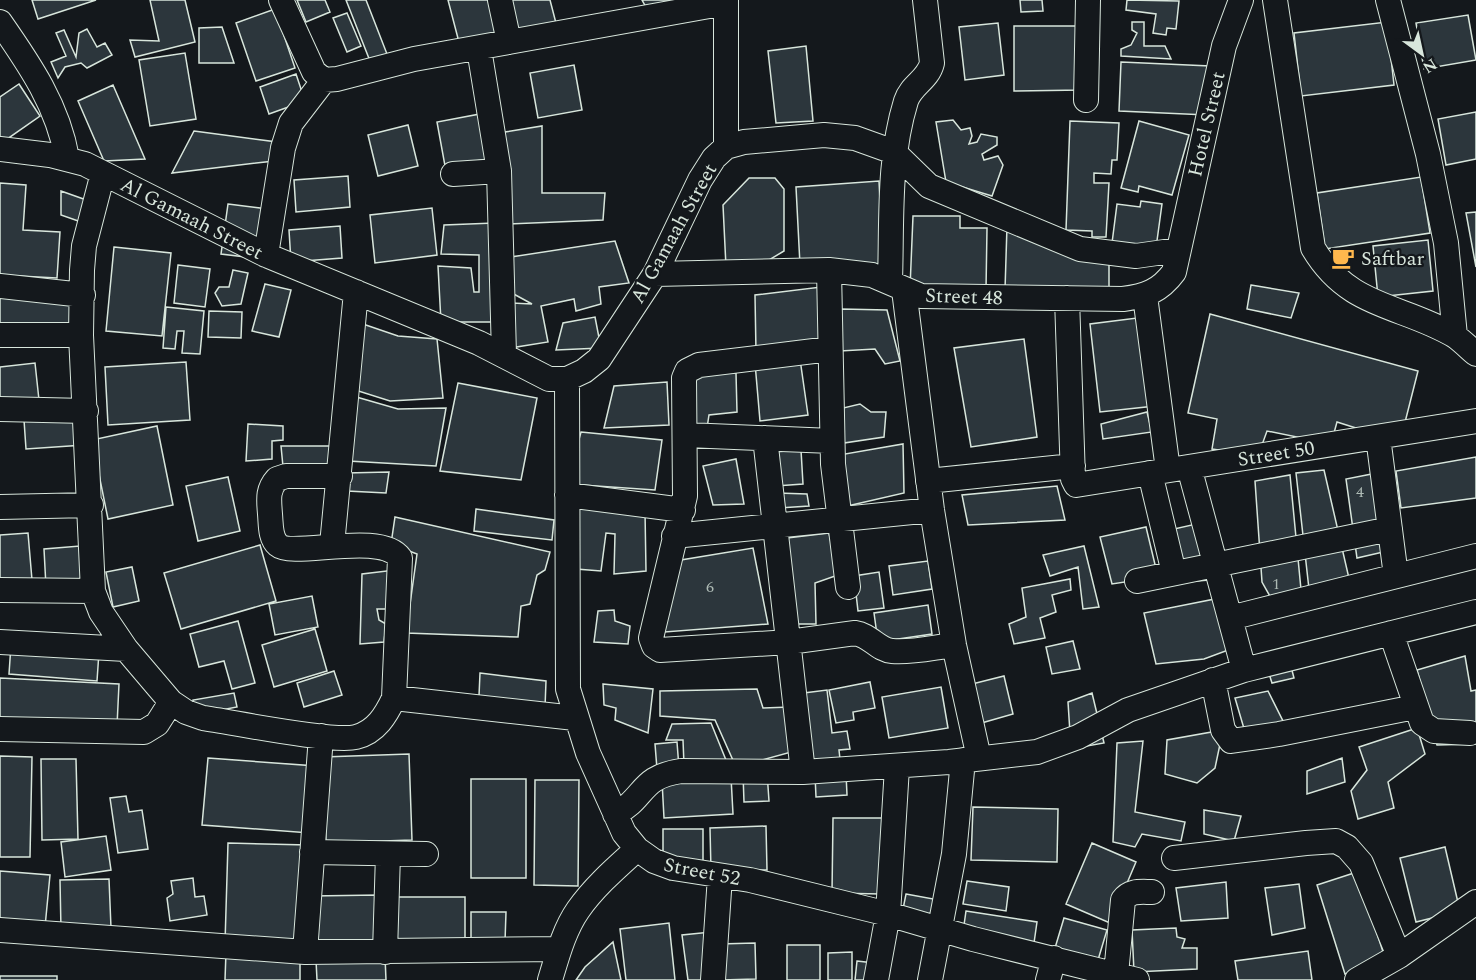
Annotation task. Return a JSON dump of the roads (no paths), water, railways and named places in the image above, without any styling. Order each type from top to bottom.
[{"type":"street","points":[[281,0],[314,72],[324,80],[337,79],[414,59],[479,49],[726,2],[726,147]]},
{"type":"street","points":[[500,0],[509,42]]},
{"type":"street","points":[[925,0],[932,63],[929,73],[909,92],[894,152],[897,286],[971,759],[930,980]]},
{"type":"street","points":[[1086,100],[1088,0]]},
{"type":"street","name":"Hotel Street","points":[[1178,250],[1224,46],[1240,0]]},
{"type":"street","points":[[1275,0],[1308,228],[1313,248],[1322,263],[1355,293],[1455,336],[1476,354]]},
{"type":"street","points":[[1388,0],[1428,154],[1446,243],[1455,336]]},
{"type":"street","points":[[0,22],[51,103],[59,123],[67,158]]},
{"type":"street","points":[[479,49],[499,171],[504,355]]},
{"type":"street","points":[[267,255],[283,148],[291,123],[324,80]]},
{"type":"street","name":"Al Gamaah Street","points":[[0,149],[67,158],[103,173],[267,255],[504,355],[549,379],[567,379],[584,371],[599,359],[655,274],[700,180],[714,158],[726,147],[744,142],[824,135],[855,138],[894,152],[929,186],[1080,249],[1136,256],[1178,250]]},
{"type":"street","points":[[453,174],[499,171]]},
{"type":"street","points":[[103,173],[84,246],[81,335],[91,505],[93,591],[101,612],[126,649],[171,702],[186,712],[203,718],[354,738],[368,732],[385,716],[394,698],[400,558],[391,549],[332,545],[287,549],[280,547],[271,533],[269,493],[277,479],[340,476]]},
{"type":"street","points":[[1174,573],[1169,470],[1145,296],[1163,286],[1174,272],[1178,250]]},
{"type":"street","points":[[829,270],[832,441],[838,519],[848,587]]},
{"type":"street","name":"Street 48","points":[[655,274],[829,270],[872,275],[921,296],[1123,299],[1145,296]]},
{"type":"street","points":[[0,286],[83,295]]},
{"type":"street","points":[[332,545],[356,292]]},
{"type":"street","points":[[1067,298],[1075,476]]},
{"type":"street","points":[[0,335],[81,335]]},
{"type":"street","points":[[830,349],[692,368],[684,378],[686,435],[683,510],[674,536],[651,638],[654,646],[660,650],[789,642],[855,633],[865,634],[882,648],[892,651],[954,645]]},
{"type":"street","name":"Street 52","points":[[567,379],[566,645],[568,689],[575,718],[615,814],[624,833],[637,849],[654,861],[673,868],[750,880],[888,914],[940,929],[1051,969],[1127,977]]},
{"type":"street","points":[[0,409],[86,411]]},
{"type":"street","name":"Street 50","points":[[928,481],[1169,470],[1476,421]]},
{"type":"street","points":[[686,435],[832,441]]},
{"type":"street","points":[[1378,436],[1396,576]]},
{"type":"street","points":[[765,438],[802,772]]},
{"type":"street","points":[[1169,470],[1216,565],[1244,670]]},
{"type":"street","points":[[567,495],[683,510]]},
{"type":"street","points":[[0,507],[91,505]]},
{"type":"street","points":[[674,536],[932,510]]},
{"type":"street","points":[[1137,581],[1390,529]]},
{"type":"street","points":[[1230,618],[1476,556]]},
{"type":"street","points":[[0,590],[93,591]]},
{"type":"street","points":[[615,814],[625,809],[648,783],[662,774],[681,771],[802,772],[897,767],[1037,752],[1058,746],[1128,710],[1244,670],[1476,612]]},
{"type":"street","points":[[1391,633],[1414,707],[1422,723],[1434,731],[1470,733]]},
{"type":"street","points":[[0,642],[126,649]]},
{"type":"street","points":[[1213,680],[1223,730],[1231,741],[1279,734],[1414,707]]},
{"type":"street","points":[[394,698],[575,718]]},
{"type":"street","points":[[0,729],[144,732],[157,724],[171,702]]},
{"type":"street","points":[[305,952],[321,735]]},
{"type":"street","points":[[876,980],[888,914],[897,767]]},
{"type":"street","points":[[1174,858],[1306,843],[1336,842],[1347,846],[1361,863],[1399,956]]},
{"type":"street","points":[[550,980],[559,949],[577,911],[602,882],[637,849]]},
{"type":"street","points":[[312,852],[426,854]]},
{"type":"street","points":[[386,952],[387,854]]},
{"type":"street","points":[[713,980],[720,876]]},
{"type":"street","points":[[1127,977],[1123,900],[1134,892],[1152,892]]},
{"type":"street","points":[[1357,980],[1399,956],[1476,902]]},
{"type":"street","points":[[0,930],[305,952],[559,949]]},
{"type":"place","name":"Saftbar","points":[[1343,258]]}]
